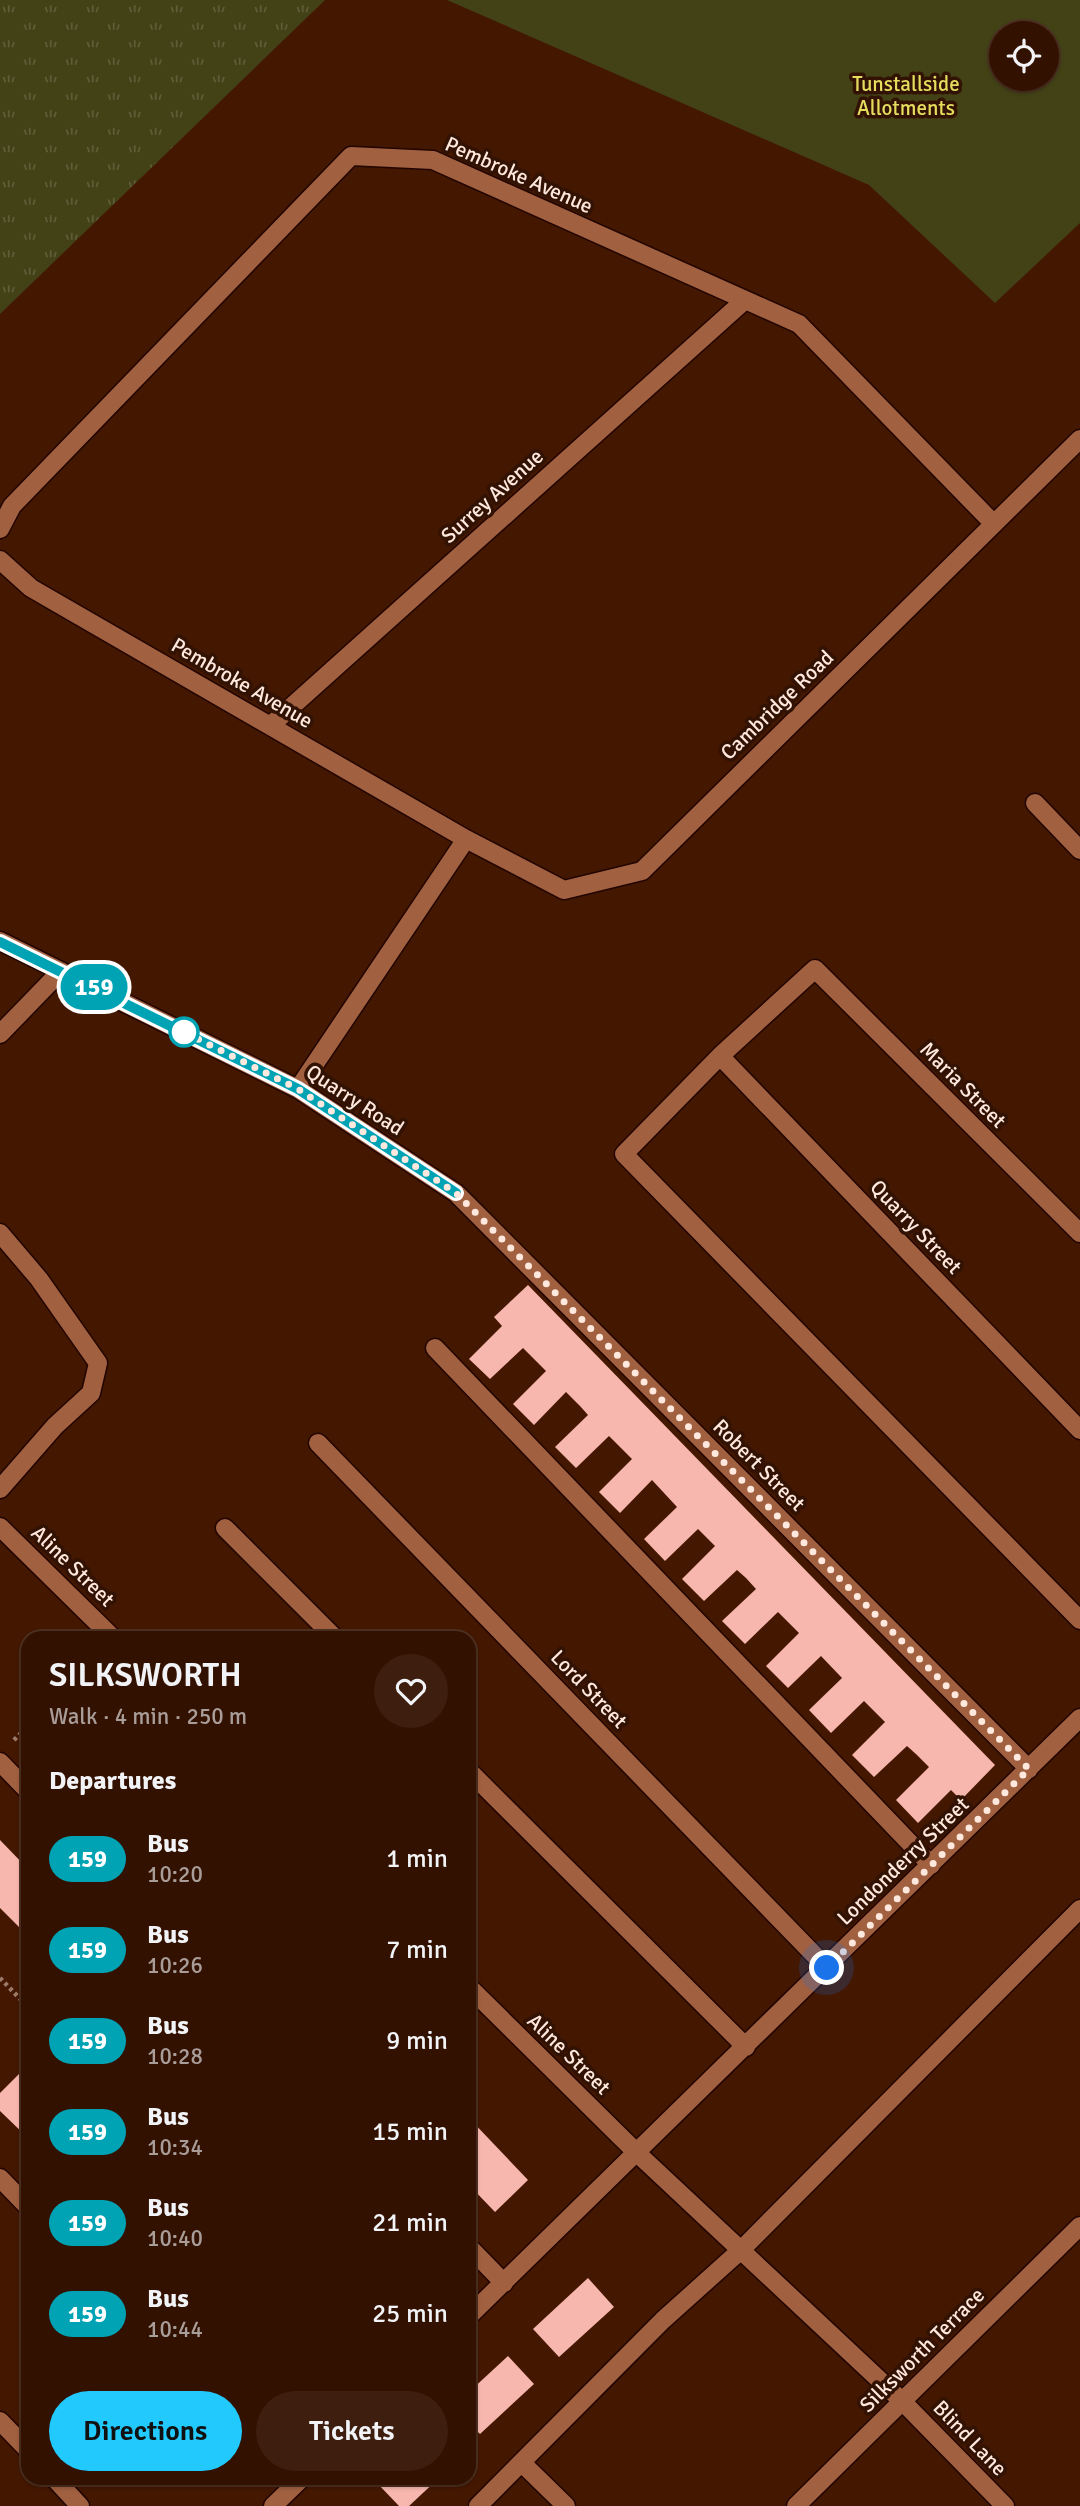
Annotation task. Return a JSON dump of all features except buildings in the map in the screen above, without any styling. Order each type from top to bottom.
[{"type":"street","name":"Pembroke Avenue","points":[[0,529],[12,506],[351,156],[433,160],[799,324],[994,524]]},
{"type":"street","name":"Surrey Avenue","points":[[270,726],[745,300]]},
{"type":"street","name":"Cambridge Road","points":[[466,839],[564,890],[642,871],[1080,439]]},
{"type":"street","name":"Pembroke Avenue","points":[[0,560],[31,588],[466,839]]},
{"type":"street","points":[[1035,803],[1080,850]]},
{"type":"street","points":[[298,1089],[466,839]]},
{"type":"street","name":"Quarry Road","points":[[0,942],[298,1089],[456,1193]]},
{"type":"street","name":"Maria Street","points":[[720,1056],[815,969],[1080,1233]]},
{"type":"street","points":[[0,1034],[61,971]]},
{"type":"street","points":[[720,1056],[624,1154],[1080,1620]]},
{"type":"street","name":"Quarry Street","points":[[720,1056],[1080,1430]]},
{"type":"street","name":"Robert Street","points":[[456,1193],[1029,1769]]},
{"type":"street","points":[[0,1233],[39,1279],[98,1363],[92,1394],[55,1426],[0,1489]]},
{"type":"street","points":[[435,1348],[931,1865]]},
{"type":"street","name":"Lord Street","points":[[318,1443],[827,1968]]},
{"type":"street","name":"Aline Street","points":[[0,1527],[106,1631]]},
{"type":"street","points":[[225,1528],[328,1631]]},
{"type":"street","name":"Londonderry Street","points":[[476,2309],[1080,1718]]},
{"type":"street","points":[[0,1762],[21,1784]]},
{"type":"street","points":[[476,1778],[746,2047]]},
{"type":"street","points":[[478,2506],[663,2320],[741,2250],[1080,1909]]},
{"type":"street","name":"Aline Street","points":[[476,1994],[637,2153],[741,2250]]},
{"type":"street","points":[[0,2178],[21,2200]]},
{"type":"street","name":"Silksworth Terrace","points":[[796,2506],[1080,2226]]},
{"type":"street","name":"Blind Lane","points":[[741,2250],[902,2401],[1005,2506]]},
{"type":"street","points":[[476,2254],[504,2283]]},
{"type":"street","points":[[0,2421],[21,2444]]},
{"type":"street","points":[[522,2463],[566,2506]]},
{"type":"street","points":[[60,2485],[80,2506]]},
{"type":"street","points":[[273,2506],[292,2485]]},
{"type":"path","points":[[0,1978],[21,2000]]},
{"type":"green space","points":[[0,0],[325,0],[0,314]]},
{"type":"green space","name":"Tunstallside Allotments","points":[[447,0],[1080,0],[1080,223],[995,303],[869,185]]},
{"type":"bus line","name":"159","points":[[0,942],[298,1089],[456,1193]]},
{"type":"route","points":[[184,1032],[180,1030],[298,1089],[456,1193],[1029,1769],[827,1968]]}]
